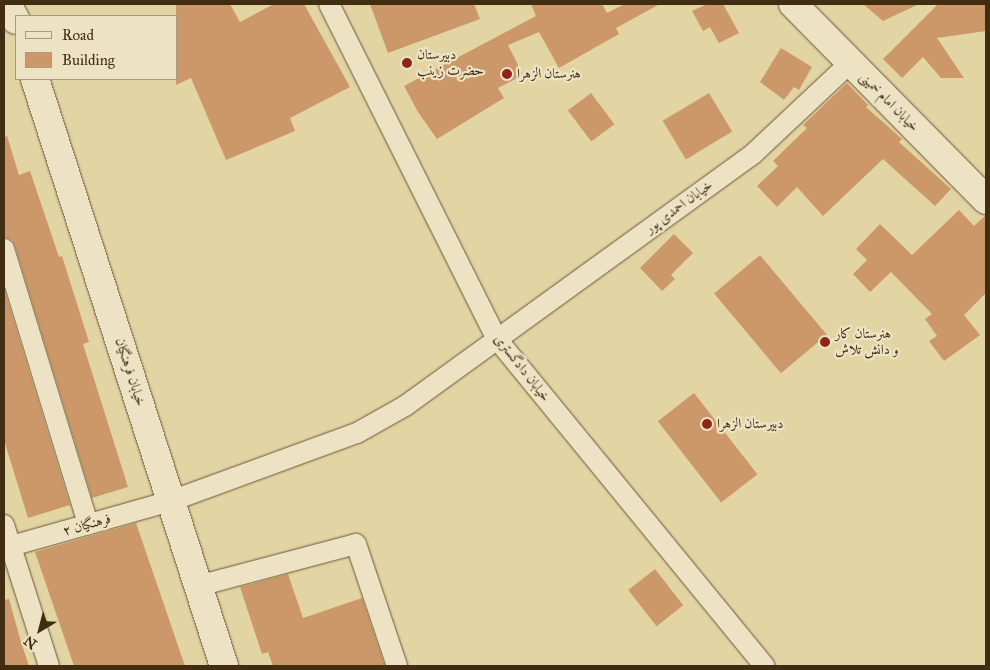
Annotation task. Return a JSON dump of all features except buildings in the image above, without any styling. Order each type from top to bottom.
[{"type":"street","name":"خیابان دادگستری","points":[[329,4],[496,338],[764,666]]},
{"type":"street","name":"خیابان امام خمینی","points":[[793,4],[986,200]]},
{"type":"street","name":"خیابان احمدی پور","points":[[171,501],[357,433],[405,406],[496,338],[753,154],[850,63]]},
{"type":"street","name":"خیابان فرهنگیان","points":[[35,80],[224,666]]},
{"type":"street","points":[[4,249],[88,524]]},
{"type":"street","name":"فرهنگیان ۲","points":[[7,547],[171,501]]},
{"type":"street","points":[[4,525],[7,547],[49,666]]},
{"type":"street","points":[[198,586],[356,544],[397,666]]},
{"type":"place","name":"دبیرستان حضرت زینب","points":[[407,63]]},
{"type":"place","name":"هنرستان الزهرا","points":[[507,74]]},
{"type":"place","name":"هنرستان کار و دانش تلاش","points":[[825,342]]},
{"type":"place","name":"دبیرستان الزهرا","points":[[707,424]]}]
